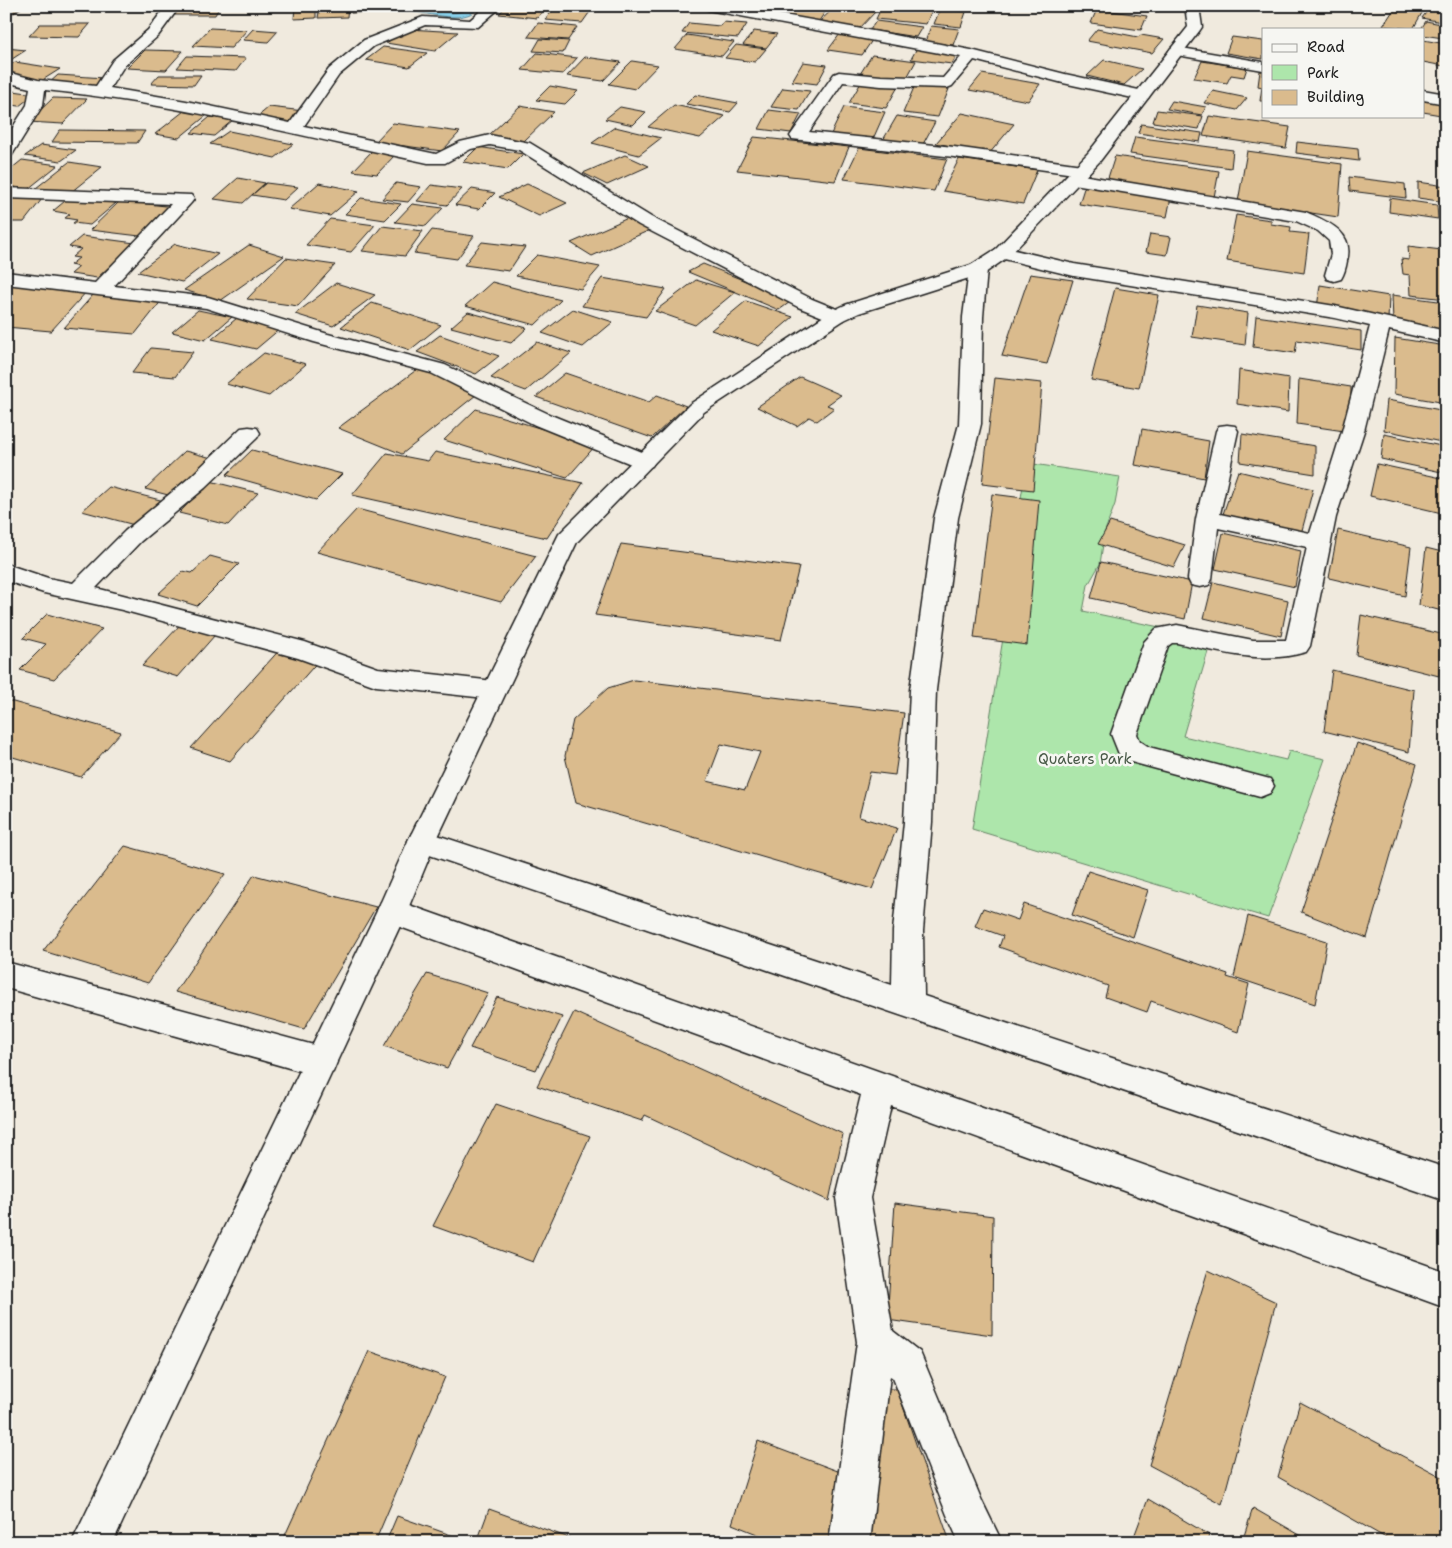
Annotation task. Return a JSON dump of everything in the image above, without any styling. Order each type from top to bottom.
[{"type":"street","points":[[100,91],[118,63],[153,33],[173,6]]},
{"type":"street","points":[[294,129],[334,72],[369,43],[422,21],[473,24],[495,6]]},
{"type":"street","points":[[708,6],[736,8],[884,36],[971,54],[1063,78],[1142,95]]},
{"type":"street","points":[[92,1542],[567,538],[697,408],[836,316],[852,309],[978,269],[1002,252],[1078,175],[1195,27],[1192,6]]},
{"type":"street","points":[[1176,51],[1262,66]]},
{"type":"street","points":[[971,54],[946,82],[881,82],[839,77],[798,136],[954,152],[1300,216],[1335,235],[1340,247],[1334,275]]},
{"type":"street","points":[[6,78],[38,85],[100,91],[186,106],[439,159],[466,145],[490,140],[524,146],[645,221],[805,303],[836,316]]},
{"type":"street","points":[[6,151],[35,105],[38,85]]},
{"type":"street","points":[[1424,95],[1446,100]]},
{"type":"street","points":[[6,193],[185,199],[99,290]]},
{"type":"street","points":[[1002,252],[1074,270],[1335,312],[1446,336]]},
{"type":"street","points":[[908,1006],[908,931],[918,822],[923,690],[946,518],[970,424],[973,316],[978,269]]},
{"type":"street","points":[[6,278],[208,304],[321,338],[438,368],[543,420],[644,461]]},
{"type":"street","points":[[1260,786],[1141,755],[1129,747],[1124,734],[1157,642],[1165,635],[1177,634],[1264,650],[1284,650],[1297,646],[1325,517],[1353,431],[1381,322]]},
{"type":"street","points":[[1200,579],[1208,519],[1227,431]]},
{"type":"street","points":[[78,592],[133,536],[197,483],[249,433]]},
{"type":"street","points":[[1208,519],[1319,542]]},
{"type":"street","points":[[6,572],[44,585],[148,609],[296,649],[376,677],[494,690]]},
{"type":"street","points":[[422,841],[1446,1186]]},
{"type":"street","points":[[392,911],[1446,1290]]},
{"type":"street","points":[[6,975],[320,1062]]},
{"type":"street","points":[[849,1542],[876,1342],[853,1198],[878,1087]]},
{"type":"street","points":[[876,1342],[907,1365],[967,1515],[982,1542]]},
{"type":"green space","name":"Quaters Park","points":[[1027,463],[1120,477],[1115,504],[1105,531],[1100,564],[1088,585],[1083,611],[1212,638],[1183,736],[1286,760],[1289,751],[1325,759],[1268,918],[972,829],[1019,540],[1018,515]]},
{"type":"water","points":[[416,6],[480,6],[474,12],[467,15],[450,17],[414,12]]},
{"type":"building","points":[[6,6],[24,6],[6,18]]},
{"type":"building","points":[[179,6],[220,6],[215,15],[174,15]]},
{"type":"building","points":[[295,6],[316,6],[316,18],[294,19]]},
{"type":"building","points":[[320,6],[348,6],[347,17],[318,18]]},
{"type":"building","points":[[351,6],[374,6],[373,12],[351,13]]},
{"type":"building","points":[[379,6],[420,6],[419,10],[378,12]]},
{"type":"building","points":[[506,6],[548,6],[537,18],[499,14]]},
{"type":"building","points":[[556,6],[594,6],[582,23],[545,20]]},
{"type":"building","points":[[740,6],[785,6],[781,13],[738,9]]},
{"type":"building","points":[[792,6],[829,6],[819,21],[784,17]]},
{"type":"building","points":[[836,6],[876,11],[859,29],[819,22]]},
{"type":"building","points":[[882,6],[932,10],[926,24],[876,19]]},
{"type":"building","points":[[942,6],[967,6],[966,10],[942,8]]},
{"type":"building","points":[[1396,6],[1423,11],[1414,28],[1383,26]]},
{"type":"building","points":[[1413,6],[1446,6],[1446,7],[1442,12]]},
{"type":"building","points":[[940,9],[966,12],[961,27],[934,24]]},
{"type":"building","points":[[1097,9],[1147,16],[1141,30],[1091,23]]},
{"type":"building","points":[[1428,10],[1446,14],[1446,23],[1422,18]]},
{"type":"building","points":[[876,21],[922,27],[916,37],[870,30]]},
{"type":"building","points":[[1426,21],[1446,25],[1446,33],[1443,38],[1424,35],[1424,28],[1422,28]]},
{"type":"building","points":[[723,22],[747,24],[738,38],[682,33],[689,23],[720,26]]},
{"type":"building","points":[[538,23],[577,27],[568,40],[528,37]]},
{"type":"building","points":[[40,24],[90,24],[79,37],[29,36]]},
{"type":"building","points":[[931,26],[959,29],[953,45],[925,42]]},
{"type":"building","points":[[210,28],[247,30],[231,48],[193,46]]},
{"type":"building","points":[[253,29],[278,31],[268,42],[243,40]]},
{"type":"building","points":[[408,29],[458,32],[435,51],[386,43]]},
{"type":"building","points":[[1097,29],[1138,37],[1141,35],[1164,39],[1152,53],[1087,41]]},
{"type":"building","points":[[754,31],[777,34],[766,48],[743,45]]},
{"type":"building","points":[[840,34],[873,39],[862,55],[828,50]]},
{"type":"building","points":[[687,35],[734,42],[722,56],[675,49]]},
{"type":"building","points":[[1232,37],[1262,41],[1262,59],[1226,53]]},
{"type":"building","points":[[540,39],[569,41],[563,53],[533,51]]},
{"type":"building","points":[[1424,40],[1446,44],[1444,66],[1424,62]]},
{"type":"building","points":[[736,45],[766,49],[755,62],[725,58]]},
{"type":"building","points":[[383,47],[427,53],[409,67],[366,60]]},
{"type":"building","points":[[6,48],[26,50],[6,63]]},
{"type":"building","points":[[917,48],[958,53],[952,64],[911,59]]},
{"type":"building","points":[[145,50],[183,51],[166,70],[127,68]]},
{"type":"building","points":[[537,53],[577,58],[563,74],[522,70]]},
{"type":"building","points":[[872,55],[916,61],[905,81],[860,74]]},
{"type":"building","points":[[187,56],[246,58],[236,71],[177,68]]},
{"type":"building","points":[[585,57],[621,62],[603,81],[567,76]]},
{"type":"building","points":[[1104,60],[1142,69],[1124,85],[1087,76]]},
{"type":"building","points":[[632,61],[658,65],[635,89],[609,84]]},
{"type":"building","points":[[1202,61],[1247,68],[1244,77],[1231,75],[1227,83],[1194,78]]},
{"type":"building","points":[[15,62],[60,69],[41,81],[6,75],[6,67]]},
{"type":"building","points":[[803,62],[827,65],[817,84],[792,81]]},
{"type":"building","points":[[1260,71],[1262,71],[1262,87],[1258,86]]},
{"type":"building","points":[[982,74],[1040,84],[1028,101],[969,90]]},
{"type":"building","points":[[58,75],[105,78],[95,87],[48,84]]},
{"type":"building","points":[[159,75],[201,75],[194,85],[151,84]]},
{"type":"building","points":[[862,81],[899,85],[886,108],[849,103]]},
{"type":"building","points":[[915,85],[949,89],[938,117],[903,113]]},
{"type":"building","points":[[550,86],[578,91],[565,104],[536,100]]},
{"type":"building","points":[[783,88],[810,91],[799,110],[771,107]]},
{"type":"building","points":[[6,90],[35,94],[19,106],[6,104]]},
{"type":"building","points":[[1213,91],[1247,98],[1237,110],[1204,103]]},
{"type":"building","points":[[695,95],[738,103],[730,112],[686,104]]},
{"type":"building","points":[[1424,97],[1443,100],[1441,115],[1424,112]]},
{"type":"building","points":[[53,98],[87,99],[63,124],[28,122]]},
{"type":"building","points":[[1172,101],[1206,107],[1202,115],[1167,109]]},
{"type":"building","points":[[674,105],[725,116],[700,138],[648,127]]},
{"type":"building","points":[[520,106],[554,112],[524,141],[489,135]]},
{"type":"building","points":[[269,107],[304,111],[291,123],[256,118]]},
{"type":"building","points":[[620,107],[646,112],[633,125],[605,119]]},
{"type":"building","points":[[844,107],[885,112],[873,139],[831,134]]},
{"type":"building","points":[[769,110],[801,114],[791,133],[759,129]]},
{"type":"building","points":[[1157,110],[1203,116],[1199,129],[1153,122]]},
{"type":"building","points":[[184,111],[207,115],[179,138],[155,134]]},
{"type":"building","points":[[962,113],[1014,124],[989,154],[936,143]]},
{"type":"building","points":[[897,116],[935,122],[922,146],[883,140]]},
{"type":"building","points":[[1209,116],[1290,127],[1286,148],[1203,136]]},
{"type":"building","points":[[210,117],[233,120],[214,136],[191,133]]},
{"type":"building","points":[[393,123],[460,132],[442,151],[375,142]]},
{"type":"building","points":[[1141,124],[1202,133],[1200,142],[1138,133]]},
{"type":"building","points":[[615,127],[661,138],[639,155],[592,143]]},
{"type":"building","points":[[60,130],[145,131],[137,143],[52,142]]},
{"type":"building","points":[[229,131],[293,144],[275,158],[210,144]]},
{"type":"building","points":[[754,137],[849,147],[835,181],[737,170]]},
{"type":"building","points":[[1135,137],[1233,150],[1231,168],[1130,154]]},
{"type":"building","points":[[1297,142],[1358,149],[1359,161],[1296,153]]},
{"type":"building","points":[[41,145],[76,150],[61,161],[25,156]]},
{"type":"building","points":[[478,147],[523,154],[508,169],[463,162]]},
{"type":"building","points":[[859,148],[947,159],[934,191],[844,179]]},
{"type":"building","points":[[372,151],[395,155],[377,174],[353,171]]},
{"type":"building","points":[[1247,151],[1342,164],[1338,217],[1238,202]]},
{"type":"building","points":[[625,155],[649,166],[607,185],[583,173]]},
{"type":"building","points":[[1115,156],[1219,171],[1214,197],[1107,181]]},
{"type":"building","points":[[959,159],[1037,170],[1023,204],[943,191]]},
{"type":"building","points":[[22,160],[58,165],[28,189],[6,186],[6,173]]},
{"type":"building","points":[[69,162],[102,167],[71,192],[36,188]]},
{"type":"building","points":[[1349,177],[1405,184],[1406,198],[1350,191]]},
{"type":"building","points":[[238,178],[265,183],[243,203],[214,199]]},
{"type":"building","points":[[1418,182],[1446,186],[1446,202],[1418,198]]},
{"type":"building","points":[[266,183],[298,187],[284,200],[252,195]]},
{"type":"building","points":[[319,183],[359,191],[330,216],[289,209]]},
{"type":"building","points":[[396,183],[421,187],[408,202],[382,199]]},
{"type":"building","points":[[527,184],[567,203],[539,216],[499,197]]},
{"type":"building","points":[[431,185],[462,189],[447,205],[417,201]]},
{"type":"building","points":[[1085,185],[1171,197],[1167,217],[1079,204]]},
{"type":"building","points":[[472,189],[495,193],[479,209],[455,205]]},
{"type":"building","points":[[71,196],[116,203],[90,225],[73,223],[77,220],[65,218],[70,214],[53,211]]},
{"type":"building","points":[[6,198],[42,199],[24,222],[6,222]]},
{"type":"building","points":[[361,198],[401,204],[385,220],[345,214]]},
{"type":"building","points":[[1390,198],[1437,205],[1438,219],[1389,212]]},
{"type":"building","points":[[120,201],[175,207],[148,237],[90,230]]},
{"type":"building","points":[[412,204],[443,208],[426,226],[395,222]]},
{"type":"building","points":[[1236,215],[1271,220],[1271,224],[1291,227],[1290,232],[1309,234],[1304,273],[1227,261]]},
{"type":"building","points":[[628,218],[650,230],[592,256],[571,243]]},
{"type":"building","points":[[330,219],[375,225],[351,252],[306,245]]},
{"type":"building","points":[[382,226],[423,231],[405,256],[362,251]]},
{"type":"building","points":[[432,230],[474,236],[457,259],[414,253]]},
{"type":"building","points":[[1150,234],[1171,237],[1167,255],[1146,252]]},
{"type":"building","points":[[82,236],[135,243],[97,278],[71,274],[79,267],[70,265],[79,258],[72,257],[81,249],[69,247]]},
{"type":"building","points":[[482,242],[525,247],[509,271],[464,265]]},
{"type":"building","points":[[175,244],[218,254],[182,282],[138,272]]},
{"type":"building","points":[[249,245],[284,256],[220,301],[184,290]]},
{"type":"building","points":[[1408,246],[1442,250],[1446,299],[1411,295],[1410,275],[1403,274],[1401,259],[1409,260]]},
{"type":"building","points":[[537,255],[600,267],[581,289],[516,276]]},
{"type":"building","points":[[286,258],[335,265],[298,306],[247,299]]},
{"type":"building","points":[[703,264],[793,300],[779,310],[688,272]]},
{"type":"building","points":[[1030,274],[1073,280],[1047,364],[1002,356]]},
{"type":"building","points":[[602,278],[666,289],[646,317],[582,306]]},
{"type":"building","points":[[696,280],[735,292],[695,325],[655,311]]},
{"type":"building","points":[[492,282],[561,300],[535,325],[465,306]]},
{"type":"building","points":[[12,283],[88,290],[51,331],[6,327],[6,289]]},
{"type":"building","points":[[336,283],[375,295],[333,326],[295,314]]},
{"type":"building","points":[[1320,285],[1389,296],[1388,320],[1317,308]]},
{"type":"building","points":[[1115,288],[1159,295],[1139,388],[1091,380]]},
{"type":"building","points":[[93,295],[162,300],[135,334],[64,328]]},
{"type":"building","points":[[1392,295],[1446,302],[1446,330],[1393,322]]},
{"type":"building","points":[[746,301],[793,317],[759,346],[711,330]]},
{"type":"building","points":[[372,303],[441,325],[410,350],[341,327]]},
{"type":"building","points":[[1197,305],[1248,313],[1245,345],[1192,337]]},
{"type":"building","points":[[573,309],[613,322],[583,347],[542,333]]},
{"type":"building","points":[[198,310],[232,317],[205,340],[172,332]]},
{"type":"building","points":[[468,312],[527,328],[511,343],[451,327]]},
{"type":"building","points":[[1256,316],[1361,331],[1361,350],[1297,340],[1295,353],[1253,347]]},
{"type":"building","points":[[237,318],[281,328],[256,349],[212,339]]},
{"type":"building","points":[[440,335],[499,356],[476,374],[417,352]]},
{"type":"building","points":[[1395,338],[1446,346],[1446,403],[1394,394]]},
{"type":"building","points":[[537,342],[571,353],[526,391],[491,378]]},
{"type":"building","points":[[151,348],[193,352],[175,377],[132,373]]},
{"type":"building","points":[[264,353],[306,364],[269,396],[226,384]]},
{"type":"building","points":[[419,368],[481,391],[402,454],[338,428]]},
{"type":"building","points":[[1239,370],[1289,378],[1288,412],[1237,404]]},
{"type":"building","points":[[565,373],[649,402],[657,395],[686,406],[652,438],[536,397]]},
{"type":"building","points":[[800,377],[841,395],[827,405],[834,408],[817,421],[809,417],[797,426],[757,407]]},
{"type":"building","points":[[995,378],[1042,383],[1033,490],[982,484]]},
{"type":"building","points":[[1299,379],[1351,387],[1351,432],[1297,424]]},
{"type":"building","points":[[1387,400],[1446,411],[1446,443],[1384,430]]},
{"type":"building","points":[[476,409],[596,445],[567,478],[444,440]]},
{"type":"building","points":[[1142,429],[1209,441],[1204,478],[1135,465]]},
{"type":"building","points":[[1242,434],[1315,446],[1315,474],[1240,462]]},
{"type":"building","points":[[1384,434],[1446,447],[1446,473],[1381,459]]},
{"type":"building","points":[[252,450],[342,474],[316,500],[226,475]]},
{"type":"building","points":[[185,451],[212,458],[172,496],[145,489]]},
{"type":"building","points":[[435,452],[583,483],[547,538],[352,495],[387,453],[428,461]]},
{"type":"building","points":[[1377,464],[1446,479],[1446,514],[1370,496]]},
{"type":"building","points":[[1238,471],[1313,489],[1301,534],[1223,514]]},
{"type":"building","points":[[210,481],[258,493],[228,525],[179,513]]},
{"type":"building","points":[[109,487],[168,502],[142,527],[82,511]]},
{"type":"building","points":[[992,494],[1039,500],[1027,645],[974,638]]},
{"type":"building","points":[[357,509],[536,556],[501,602],[317,552]]},
{"type":"building","points":[[1110,522],[1185,545],[1174,567],[1098,544]]},
{"type":"building","points":[[1338,530],[1411,547],[1405,596],[1329,578]]},
{"type":"building","points":[[1223,533],[1301,551],[1295,587],[1215,569]]},
{"type":"building","points":[[621,544],[799,567],[781,640],[595,615]]},
{"type":"building","points":[[1426,548],[1446,553],[1446,612],[1419,605]]},
{"type":"building","points":[[210,556],[239,564],[197,606],[158,594],[183,571],[192,573]]},
{"type":"building","points":[[1101,562],[1192,582],[1185,619],[1091,598]]},
{"type":"building","points":[[1213,582],[1288,600],[1281,636],[1204,618]]},
{"type":"building","points":[[47,614],[102,629],[54,679],[20,670],[46,644],[23,638]]},
{"type":"building","points":[[1361,615],[1441,634],[1439,676],[1356,655]]},
{"type":"building","points":[[180,625],[215,635],[178,677],[142,666]]},
{"type":"building","points":[[283,646],[321,658],[230,761],[191,748]]},
{"type":"building","points":[[1332,670],[1414,690],[1409,752],[1324,731]]},
{"type":"building","points":[[634,680],[904,713],[895,775],[870,772],[859,817],[897,828],[872,889],[576,803],[565,756],[573,720],[608,688]],"holes":[[[721,744],[760,752],[745,790],[707,781]]]},
{"type":"building","points":[[6,700],[121,732],[81,777],[6,755]]},
{"type":"building","points":[[1357,743],[1417,764],[1367,938],[1301,912]]},
{"type":"building","points":[[125,846],[225,874],[148,983],[43,951]]},
{"type":"building","points":[[1088,871],[1148,890],[1133,937],[1072,915]]},
{"type":"building","points":[[254,875],[376,907],[304,1029],[175,992]]},
{"type":"building","points":[[1024,904],[1228,974],[1227,977],[1249,984],[1238,1032],[1151,1001],[1147,1012],[1105,997],[1108,986],[999,947],[1003,936],[975,926],[983,908],[1018,920]]},
{"type":"building","points":[[1248,916],[1327,941],[1315,1004],[1234,977]]},
{"type":"building","points":[[427,974],[488,993],[447,1068],[384,1046]]},
{"type":"building","points":[[497,997],[562,1017],[536,1070],[470,1048]]},
{"type":"building","points":[[574,1012],[843,1134],[829,1201],[645,1115],[642,1121],[537,1086]]},
{"type":"building","points":[[496,1104],[590,1136],[533,1262],[433,1226]]},
{"type":"building","points":[[895,1203],[993,1216],[992,1335],[887,1320]]},
{"type":"building","points":[[1208,1270],[1276,1302],[1222,1504],[1149,1465]]},
{"type":"building","points":[[369,1351],[445,1377],[375,1542],[282,1542]]},
{"type":"building","points":[[882,1389],[897,1389],[950,1542],[869,1542]]},
{"type":"building","points":[[1300,1402],[1446,1479],[1446,1530],[1443,1542],[1393,1542],[1278,1477]]},
{"type":"building","points":[[758,1441],[851,1476],[834,1542],[777,1542],[732,1524]]},
{"type":"building","points":[[1148,1499],[1209,1535],[1207,1542],[1132,1542]]},
{"type":"building","points":[[1253,1508],[1312,1542],[1242,1542]]},
{"type":"building","points":[[489,1509],[572,1539],[571,1542],[477,1542]]},
{"type":"building","points":[[397,1516],[465,1540],[386,1542]]}]
